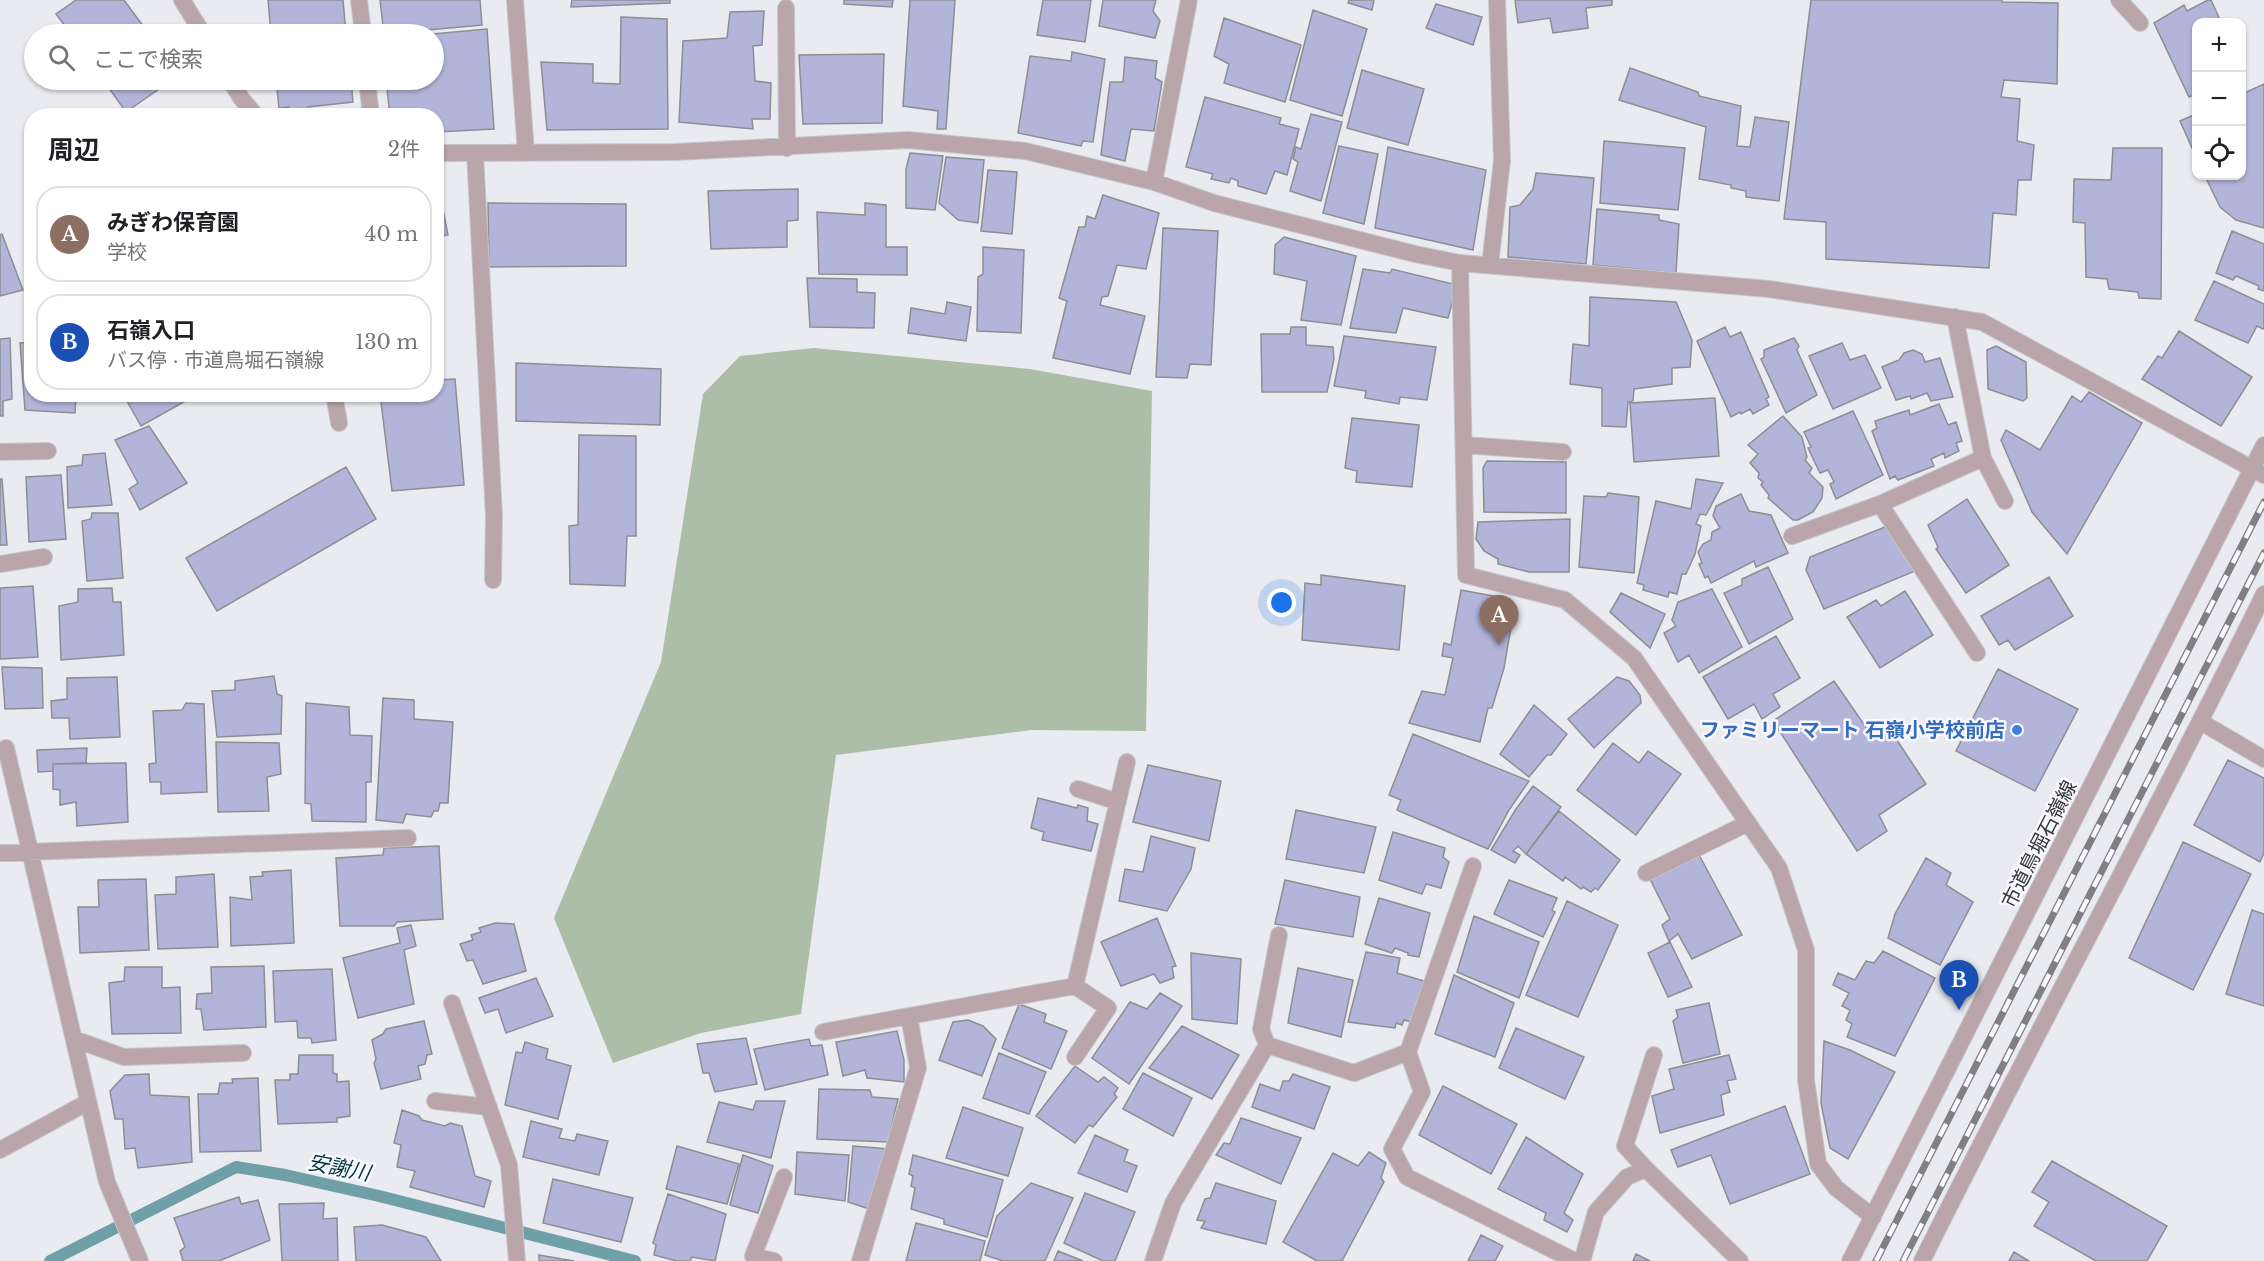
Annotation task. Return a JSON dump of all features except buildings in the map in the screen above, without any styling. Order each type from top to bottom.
[{"type":"street","points":[[182,0],[197,24]]},
{"type":"street","points":[[359,0],[362,24]]},
{"type":"street","points":[[515,0],[526,153]]},
{"type":"street","points":[[1154,182],[1189,0]]},
{"type":"street","points":[[1490,265],[1502,162],[1497,0]]},
{"type":"street","points":[[2119,0],[2140,23]]},
{"type":"street","points":[[786,8],[787,148]]},
{"type":"street","points":[[237,90],[249,108]]},
{"type":"street","points":[[368,90],[370,108]]},
{"type":"street","points":[[444,153],[675,152],[908,140],[1025,150],[1154,182],[1214,203],[1415,254],[1460,263],[1768,289],[1982,322],[2258,472]]},
{"type":"street","points":[[475,153],[494,516],[493,580]]},
{"type":"street","points":[[1460,263],[1466,575],[1565,600],[1634,658],[1779,868],[1806,950],[1806,1080],[1818,1164],[1836,1188],[1873,1217]]},
{"type":"street","points":[[1955,317],[1983,458],[2005,501]]},
{"type":"street","points":[[335,402],[339,423]]},
{"type":"street","name":"市道鳥堀石嶺線","points":[[1850,1261],[2258,472],[2264,445]]},
{"type":"street","points":[[1464,446],[1563,453]]},
{"type":"street","points":[[0,452],[48,451]]},
{"type":"street","points":[[1792,536],[1880,504],[1983,458]]},
{"type":"street","points":[[1880,504],[1977,653]]},
{"type":"street","points":[[0,564],[44,557]]},
{"type":"street","points":[[1922,1261],[1973,1157],[2201,722],[2264,594]]},
{"type":"street","points":[[2201,722],[2264,759]]},
{"type":"street","points":[[6,748],[107,1182],[138,1258]]},
{"type":"street","points":[[1075,986],[1127,762]]},
{"type":"street","points":[[1078,789],[1118,802]]},
{"type":"street","points":[[1646,873],[1748,823]]},
{"type":"street","points":[[0,853],[408,838]]},
{"type":"street","points":[[1473,866],[1408,1052],[1422,1092],[1392,1149],[1407,1177],[1575,1261]]},
{"type":"street","points":[[1267,1045],[1261,1029],[1279,935]]},
{"type":"street","points":[[823,1032],[1075,986],[1108,1008],[1075,1057]]},
{"type":"street","points":[[452,1003],[509,1165],[518,1257]]},
{"type":"street","points":[[860,1261],[918,1068],[909,1016]]},
{"type":"street","points":[[74,1039],[124,1057],[243,1053]]},
{"type":"street","points":[[1267,1045],[1354,1072],[1408,1052]]},
{"type":"street","points":[[1153,1261],[1173,1203],[1267,1045]]},
{"type":"street","points":[[1654,1055],[1625,1146],[1740,1261]]},
{"type":"street","points":[[435,1101],[489,1107]]},
{"type":"street","points":[[0,1150],[88,1102]]},
{"type":"street","points":[[1582,1261],[1596,1212],[1627,1177],[1646,1168]]},
{"type":"street","points":[[774,1261],[753,1256],[784,1177]]},
{"type":"green space","points":[[814,348],[1030,369],[1152,391],[1146,731],[1031,730],[836,755],[801,1014],[701,1033],[613,1063],[554,918],[661,662],[703,394],[740,356]]},
{"type":"waterway","name":"安謝川","points":[[50,1261],[236,1167],[285,1175],[379,1196],[635,1261]]},
{"type":"railway","points":[[1876,1261],[2264,502]]},
{"type":"railway","points":[[1903,1261],[2264,553]]},
{"type":"place","name":"みぎわ保育園","points":[[1499,645]]},
{"type":"place","name":"ファミリーマート 石嶺小学校前店","points":[[2017,730]]},
{"type":"place","name":"石嶺入口","points":[[1959,1010]]}]
